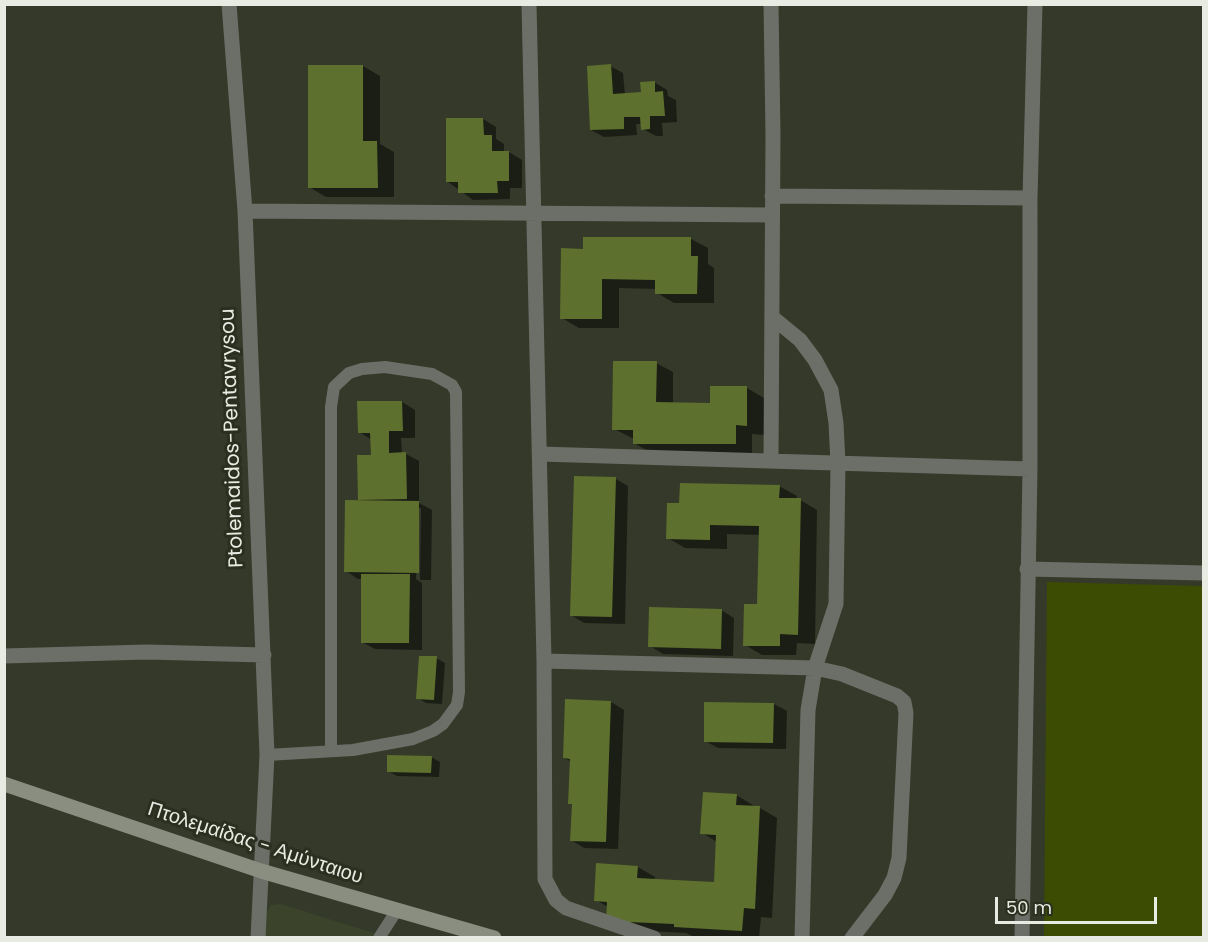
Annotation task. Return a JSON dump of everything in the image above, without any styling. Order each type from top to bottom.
[{"type":"main road","name":"Πτολεμαίδας - Αμύνταιου","points":[[4,784],[261,871],[494,938]]},
{"type":"street","name":"Ptolemaidos-Pentavrysou","points":[[229,4],[245,211],[264,655],[267,755],[258,938]]},
{"type":"street","points":[[530,4],[544,661],[545,879],[556,900],[566,908],[654,938]]},
{"type":"street","points":[[771,4],[773,135],[771,461]]},
{"type":"street","points":[[1022,938],[1030,469],[1030,198],[1035,4]]},
{"type":"street","points":[[772,196],[1030,198]]},
{"type":"street","points":[[245,211],[772,215]]},
{"type":"street","points":[[772,317],[800,340],[815,360],[831,390],[836,423],[838,463],[836,604],[815,668],[808,710],[802,938]]},
{"type":"street","points":[[540,454],[1030,469]]},
{"type":"street","points":[[1027,569],[1203,573]]},
{"type":"street","points":[[4,656],[147,652],[264,655]]},
{"type":"street","points":[[544,661],[815,668],[842,675],[897,696],[904,702],[906,713],[897,868],[885,895],[852,938]]},
{"type":"lane","points":[[267,755],[331,751],[375,747],[413,739],[433,731],[452,715],[457,705],[459,656],[456,392],[447,381],[432,374],[385,368],[362,369],[349,373],[334,387],[331,444],[331,751]]},
{"type":"lane","points":[[380,938],[397,910]]},
{"type":"shaded area","points":[[281,904],[386,937],[264,938],[266,913],[271,905]]},
{"type":"green space","points":[[1047,582],[1203,586],[1203,937],[1044,937]]},
{"type":"building","points":[[611,64],[613,94],[641,92],[640,82],[655,81],[655,92],[663,91],[665,116],[650,116],[650,129],[641,130],[640,117],[624,117],[624,129],[590,130],[587,66]]},
{"type":"building","points":[[308,65],[363,65],[363,141],[377,141],[378,188],[308,188]]},
{"type":"building","points":[[446,118],[483,118],[484,135],[492,135],[492,151],[509,151],[509,181],[497,181],[498,193],[458,193],[458,182],[446,182]]},
{"type":"building","points":[[583,237],[691,237],[691,256],[698,256],[697,294],[655,294],[655,280],[602,279],[602,319],[560,319],[561,248],[583,249]]},
{"type":"building","points":[[613,361],[657,361],[656,402],[710,403],[710,386],[747,386],[747,426],[736,425],[736,444],[633,444],[633,430],[612,430]]},
{"type":"building","points":[[357,401],[402,401],[403,431],[389,431],[389,453],[406,452],[407,499],[358,500],[357,455],[371,455],[370,433],[358,433]]},
{"type":"building","points":[[574,476],[616,477],[612,617],[570,616]]},
{"type":"building","points":[[680,483],[780,485],[779,498],[801,498],[798,635],[780,634],[780,646],[743,646],[744,604],[757,604],[759,526],[710,525],[710,540],[666,539],[667,503],[679,503]]},
{"type":"building","points":[[345,500],[419,501],[419,573],[344,572]]},
{"type":"building","points":[[361,574],[410,574],[409,643],[361,643]]},
{"type":"building","points":[[649,607],[722,609],[721,649],[648,647]]},
{"type":"building","points":[[419,656],[437,656],[434,700],[416,699]]},
{"type":"building","points":[[565,699],[611,701],[606,842],[570,841],[572,804],[568,804],[570,759],[563,758]]},
{"type":"building","points":[[704,702],[774,703],[773,743],[704,742]]},
{"type":"building","points":[[387,755],[432,756],[431,773],[387,772]]},
{"type":"building","points":[[703,792],[737,794],[736,805],[760,806],[755,909],[744,908],[742,931],[674,927],[674,924],[606,921],[607,902],[594,901],[596,863],[638,866],[637,878],[714,882],[716,835],[700,834]]}]
